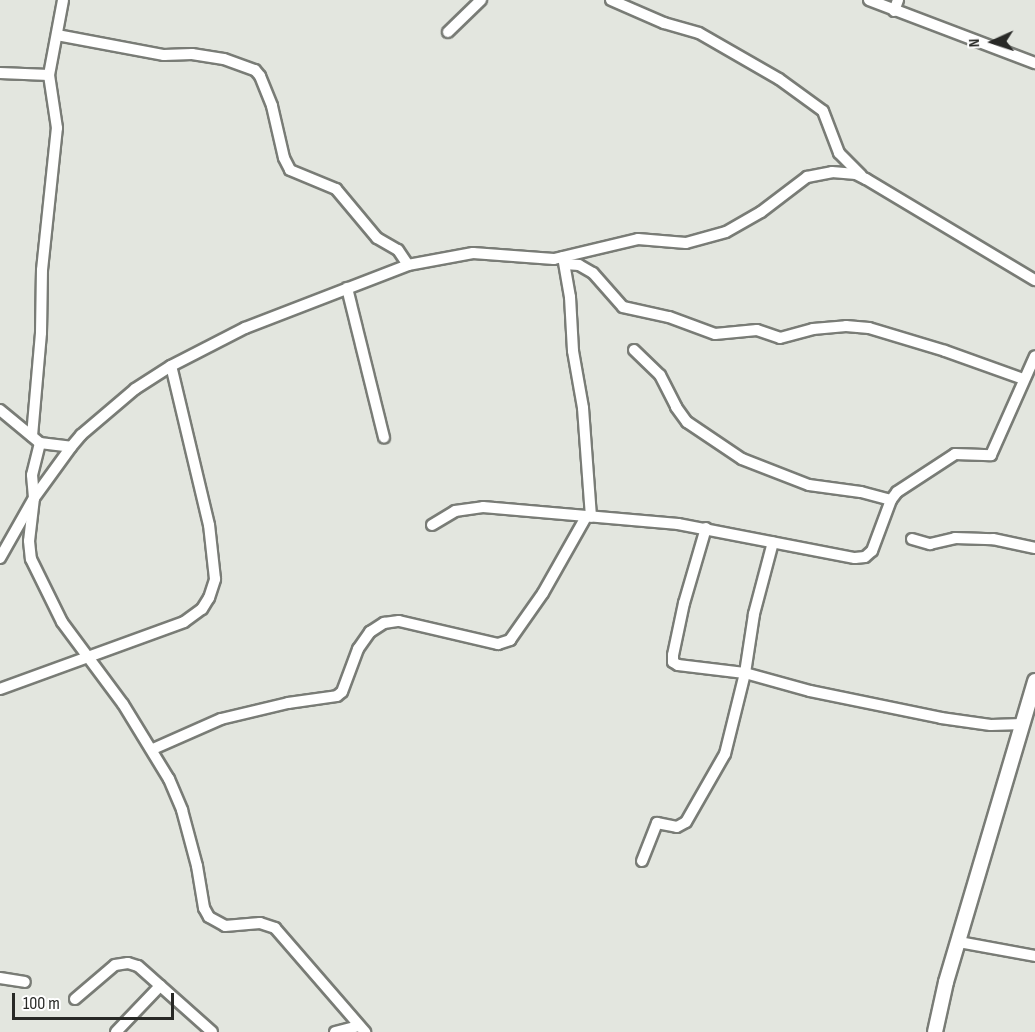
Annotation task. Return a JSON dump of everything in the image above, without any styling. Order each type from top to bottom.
[{"type":"street","points":[[63,0],[49,75],[57,128],[42,270],[36,440],[32,475],[34,498],[29,541],[31,559],[62,622],[91,657],[153,750],[182,810],[208,917],[225,926],[260,923],[275,928],[362,1029]]},
{"type":"street","points":[[448,32],[481,0]]},
{"type":"street","points":[[612,0],[664,23],[699,33],[779,79],[823,111],[839,153],[866,179],[1035,280]]},
{"type":"street","points":[[869,0],[1035,63]]},
{"type":"street","points":[[894,11],[898,0]]},
{"type":"street","points":[[57,35],[164,55],[192,54],[224,59],[255,70],[260,76],[272,106],[281,135],[284,158],[290,170],[336,189],[377,238],[398,250],[408,266]]},
{"type":"street","points":[[0,73],[49,75]]},
{"type":"street","points":[[564,260],[638,239],[681,244],[726,232],[761,212],[812,175],[840,172],[866,179]]},
{"type":"street","points":[[0,558],[34,498],[71,447],[135,388],[171,366],[245,328],[408,266],[473,253],[564,260],[579,265],[593,273],[626,308],[669,317],[715,334],[757,330],[780,338],[813,329],[846,326],[869,328],[945,351],[1023,380]]},
{"type":"street","points":[[153,750],[221,719],[288,703],[337,696],[342,692],[358,649],[370,632],[384,623],[399,621],[498,644],[510,640],[543,593],[589,517],[583,408],[573,351],[572,316],[564,260]]},
{"type":"street","points":[[347,288],[351,315],[384,437]]},
{"type":"street","points":[[634,350],[660,375],[676,407],[687,422],[742,459],[808,485],[861,492],[891,500]]},
{"type":"street","points":[[432,525],[455,511],[468,507],[706,528],[855,558],[865,557],[872,551],[891,500],[897,492],[945,458],[964,453],[991,455],[1035,356]]},
{"type":"street","points":[[0,689],[184,622],[202,609],[209,598],[215,579],[209,525],[171,366]]},
{"type":"street","points":[[0,410],[36,440],[71,447]]},
{"type":"street","points":[[706,528],[684,603],[673,662],[678,665],[745,673],[810,691],[931,716],[991,725],[1023,724]]},
{"type":"street","points":[[912,539],[930,543],[955,538],[993,538],[1035,548]]},
{"type":"street","points":[[642,861],[654,826],[661,822],[682,827],[725,754],[745,673],[753,614],[773,542]]},
{"type":"street","points":[[935,1032],[1035,681]]},
{"type":"street","points":[[959,942],[1035,956]]},
{"type":"street","points":[[75,999],[115,965],[129,963],[138,966],[212,1032]]},
{"type":"street","points":[[0,978],[25,982]]},
{"type":"street","points":[[116,1032],[160,986]]},
{"type":"street","points":[[335,1032],[362,1029]]}]
